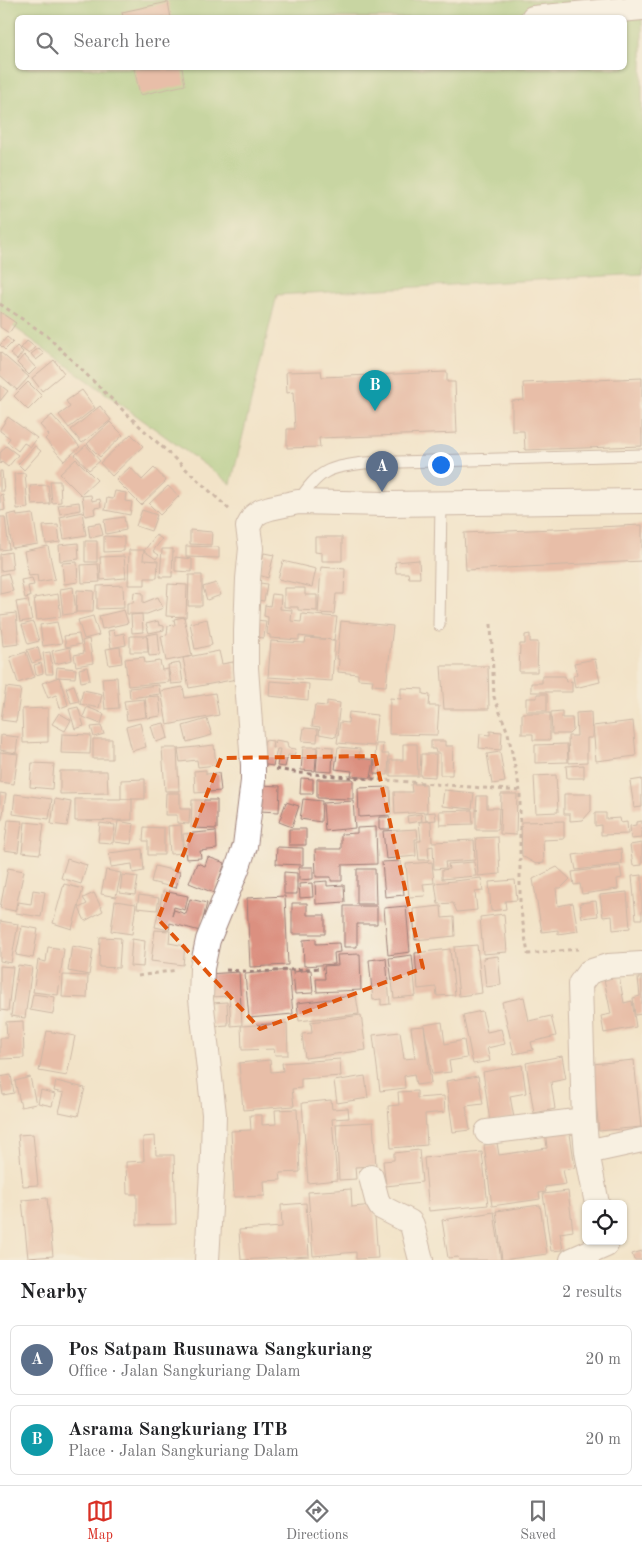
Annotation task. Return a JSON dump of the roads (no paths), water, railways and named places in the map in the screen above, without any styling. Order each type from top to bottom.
[{"type":"street","points":[[566,15],[642,8]]},
{"type":"street","points":[[207,1260],[214,1154],[214,1114],[201,999],[202,968],[208,940],[245,846],[253,781],[246,668],[246,609],[250,548],[248,526],[254,516],[261,511],[298,502],[642,501]]},
{"type":"street","points":[[596,1200],[587,1152],[584,1120],[580,984],[589,972],[608,966],[642,964]]},
{"type":"street","points":[[487,1132],[584,1120]]},
{"type":"street","points":[[587,1152],[642,1140]]},
{"type":"street","points":[[371,1177],[377,1200],[382,1207],[410,1222],[412,1225],[421,1260]]},
{"type":"street","points":[[572,1260],[607,1249]]},
{"type":"lane","points":[[298,502],[306,489],[320,474],[337,466],[364,462],[642,455]]},
{"type":"lane","points":[[439,625],[441,503]]},
{"type":"place","name":"Asrama Sangkuriang ITB","points":[[375,411]]},
{"type":"place","name":"Pos Satpam Rusunawa Sangkuriang","points":[[382,492]]}]
